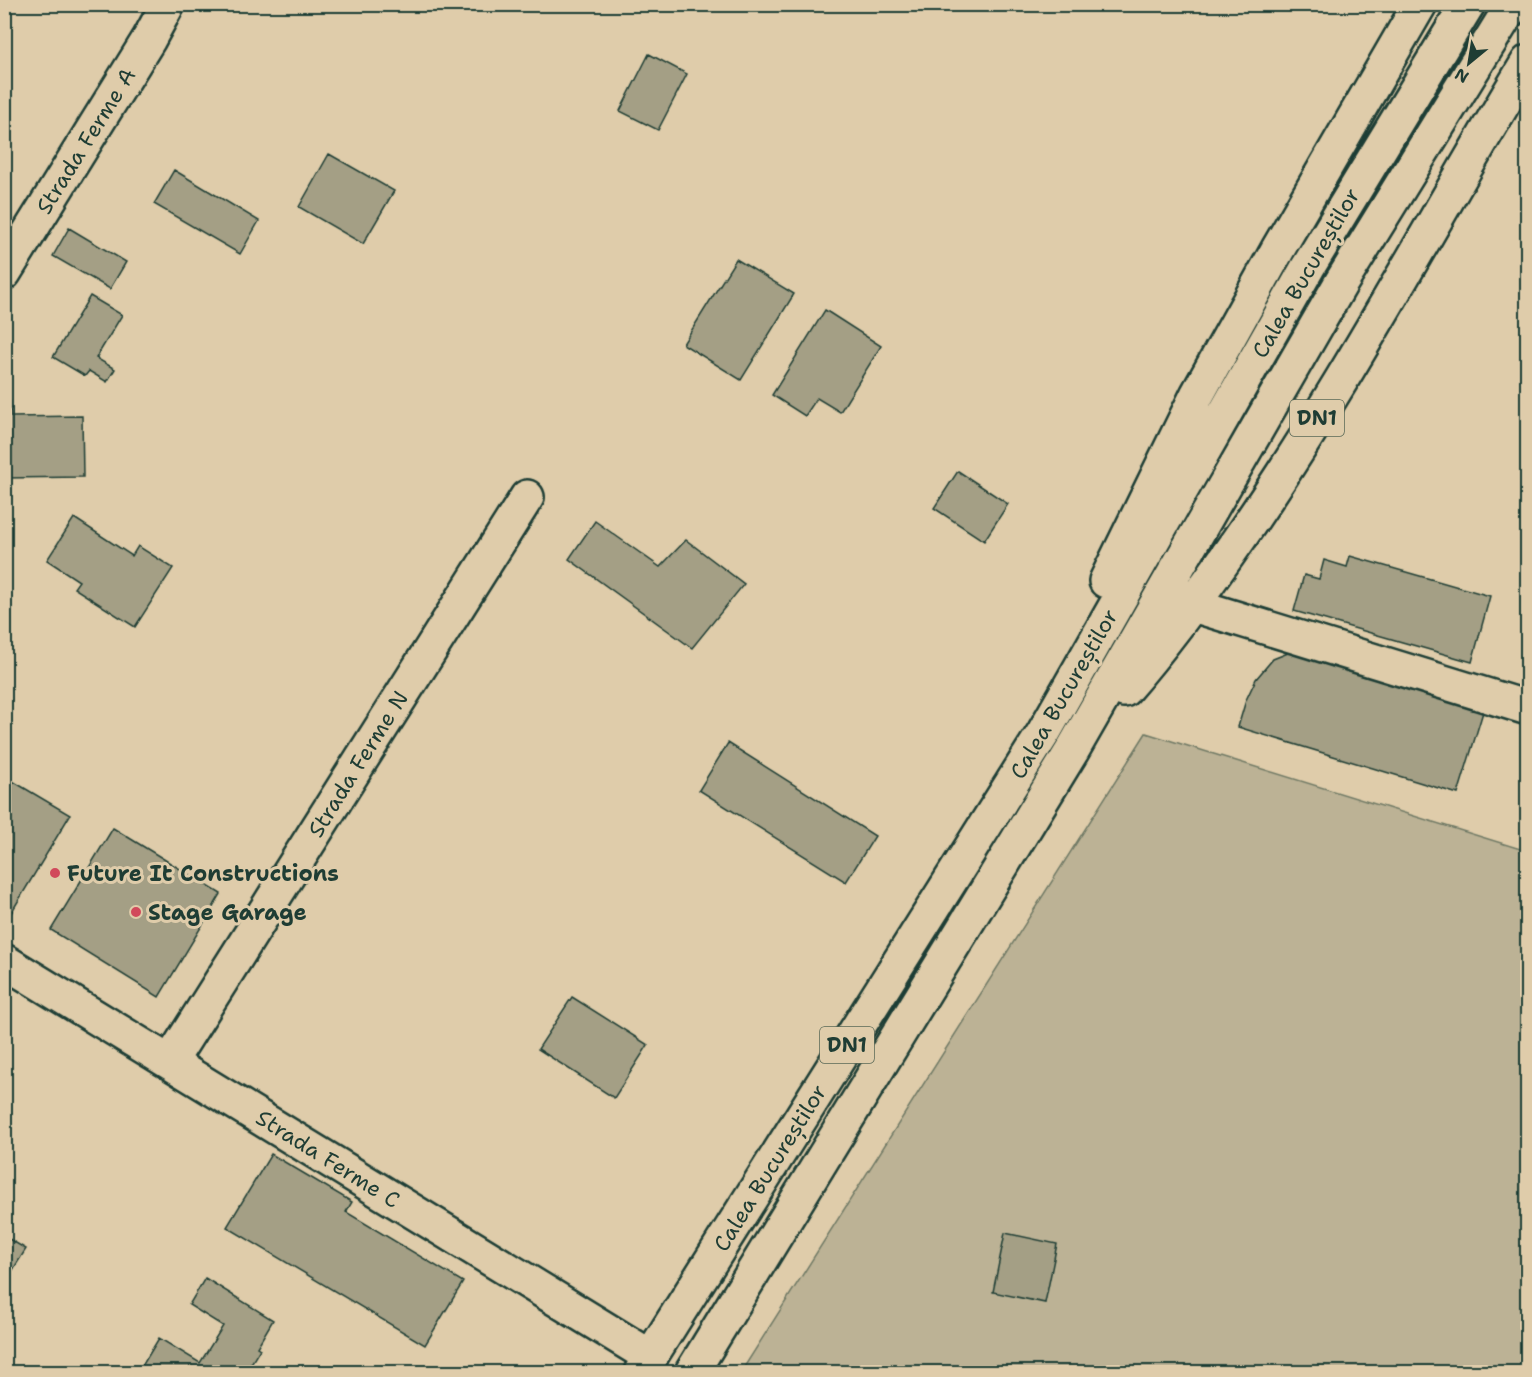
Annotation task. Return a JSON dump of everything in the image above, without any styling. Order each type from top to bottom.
[{"type":"main road","name":"Strada Ferme A","points":[[4,273],[149,39],[168,4]]},
{"type":"main road","name":"DN1","points":[[1044,732],[1088,619],[1197,395],[1278,249],[1420,4]]},
{"type":"main road","name":"Calea Bucureștilor","points":[[646,1365],[1044,732],[1308,267],[1468,4]]},
{"type":"main road","name":"Calea Bucureștilor","points":[[692,1372],[1072,751],[1341,283],[1512,4]]},
{"type":"main road","name":"DN1","points":[[1072,751],[1150,660],[1193,605],[1277,483],[1347,371],[1527,62]]},
{"type":"main road","name":"Strada Ferme N","points":[[170,1062],[527,497]]},
{"type":"main road","points":[[1193,605],[1527,708]]},
{"type":"main road","name":"Strada Ferme C","points":[[4,961],[170,1062],[646,1365]]},
{"type":"shaded area","points":[[1146,733],[1527,851],[1527,1372],[741,1372]]},
{"type":"building","points":[[649,54],[687,74],[658,130],[620,111]]},
{"type":"building","points":[[329,154],[394,191],[363,244],[299,207]]},
{"type":"building","points":[[174,170],[259,221],[240,254],[154,204]]},
{"type":"building","points":[[69,228],[126,262],[110,289],[53,256]]},
{"type":"building","points":[[736,259],[794,294],[741,380],[683,344]]},
{"type":"building","points":[[90,296],[122,315],[96,358],[115,369],[107,382],[89,371],[85,376],[53,357]]},
{"type":"building","points":[[825,310],[881,346],[840,412],[817,398],[805,416],[772,395]]},
{"type":"building","points":[[4,401],[10,401],[11,417],[82,416],[83,477],[4,478]]},
{"type":"building","points":[[958,471],[1008,504],[984,541],[934,508]]},
{"type":"building","points":[[74,518],[132,556],[138,546],[173,568],[135,627],[74,588],[79,581],[47,560]]},
{"type":"building","points":[[595,521],[660,567],[686,540],[744,584],[692,648],[569,559]]},
{"type":"building","points":[[1350,556],[1490,596],[1472,662],[1294,611],[1304,575],[1319,579],[1324,560],[1347,567]]},
{"type":"building","points":[[1298,649],[1486,702],[1458,794],[1238,727],[1246,700],[1256,679],[1273,659]]},
{"type":"building","points":[[728,743],[875,836],[846,882],[699,790]]},
{"type":"building","points":[[4,776],[70,815],[8,918],[4,916]]},
{"type":"building","name":"Stage Garage","points":[[113,828],[221,894],[159,997],[51,930]]},
{"type":"building","points":[[572,997],[648,1045],[614,1098],[538,1049]]},
{"type":"building","points":[[271,1154],[352,1202],[346,1212],[463,1282],[425,1345],[227,1227]]},
{"type":"building","points":[[1005,1233],[1057,1244],[1045,1303],[993,1292]]},
{"type":"building","points":[[4,1236],[26,1249],[4,1284]]},
{"type":"building","points":[[205,1278],[273,1320],[257,1347],[260,1349],[246,1372],[153,1372],[142,1366],[159,1338],[200,1363],[223,1326],[189,1305]]},
{"type":"place","name":"Future It Constructions","points":[[55,873]]},
{"type":"place","name":"Stage Garage","points":[[136,912]]}]
